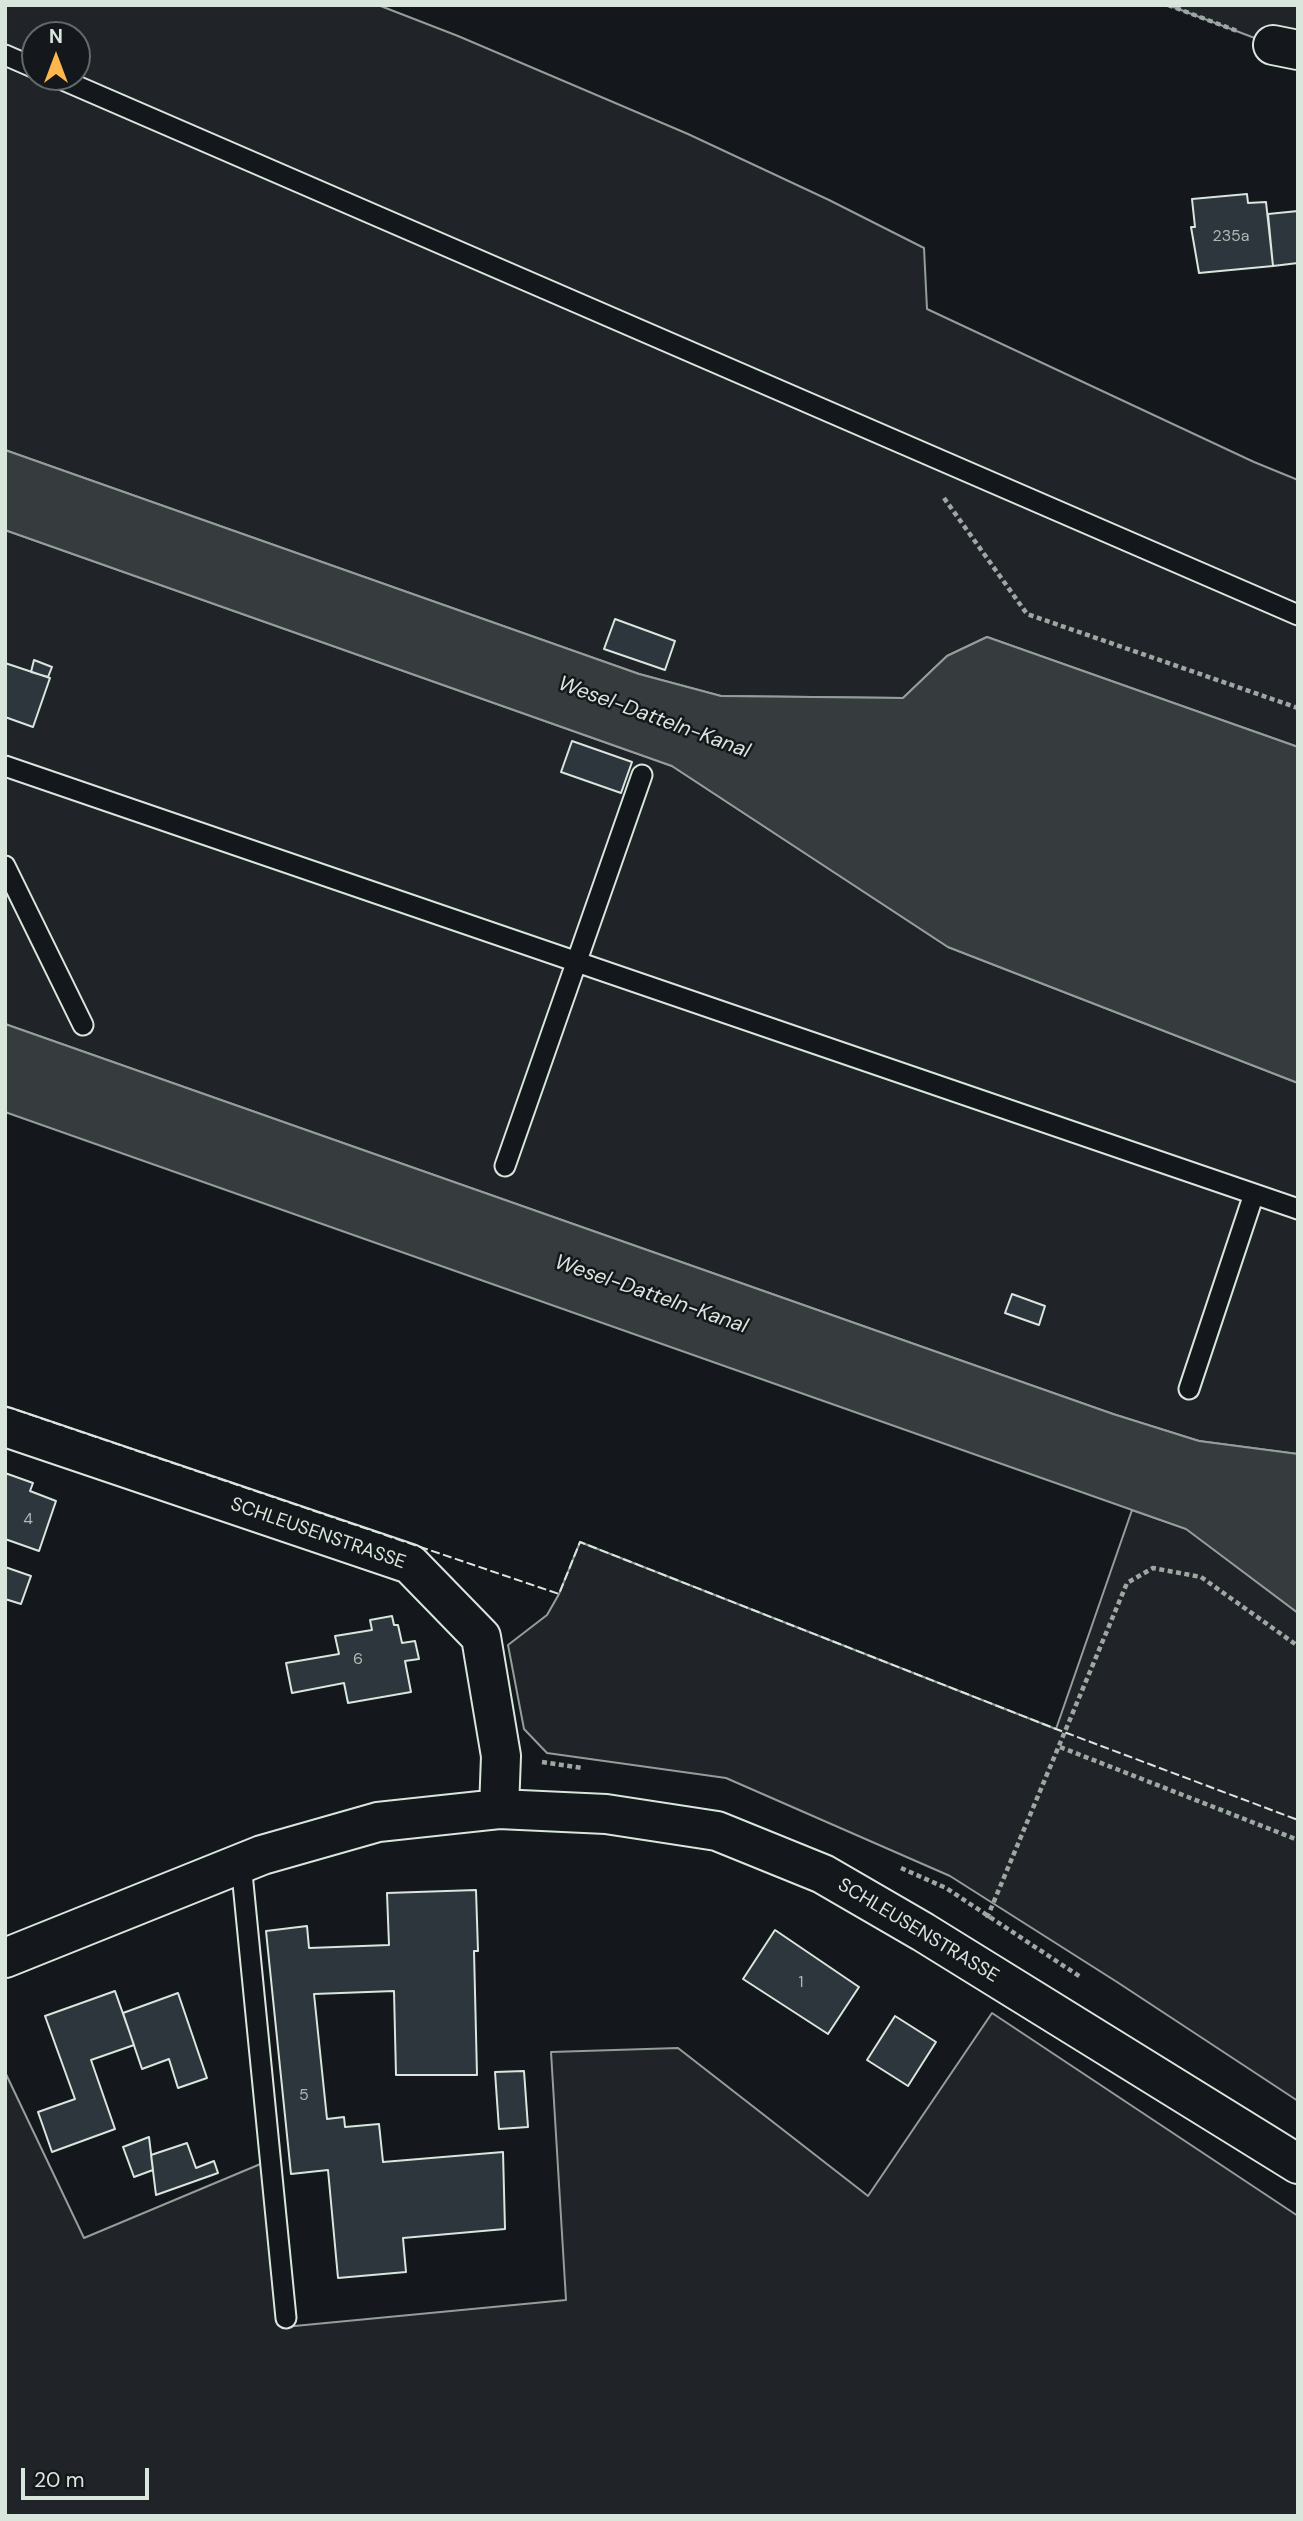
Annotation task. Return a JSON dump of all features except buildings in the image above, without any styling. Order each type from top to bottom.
[{"type":"street","name":"SCHLEUSENSTRASSE","points":[[5,1427],[410,1564],[481,1637],[501,1756],[499,1809]]},
{"type":"street","name":"SCHLEUSENSTRASSE","points":[[5,1958],[242,1863],[378,1822],[499,1809],[606,1814],[717,1831],[823,1874],[965,1958],[1298,2164]]},
{"type":"lane","points":[[88,91],[1298,615]]},
{"type":"lane","points":[[5,766],[1298,1209]]},
{"type":"lane","points":[[505,1166],[642,775]]},
{"type":"lane","points":[[5,866],[83,1025]]},
{"type":"lane","points":[[1189,1390],[1254,1194]]},
{"type":"lane","points":[[242,1863],[286,2318]]},
{"type":"path","points":[[1168,5],[1286,48]]},
{"type":"path","points":[[908,447],[1027,614],[1298,708]]},
{"type":"path","points":[[965,1958],[987,1916],[1127,1583],[1153,1568],[1201,1577],[1298,1646]]},
{"type":"path","points":[[1060,1747],[1298,1840]]},
{"type":"shaded area","points":[[5,5],[378,5],[458,36],[688,134],[924,248],[927,309],[1298,480],[1298,747],[987,637],[947,656],[903,698],[721,696],[639,674],[5,450]]},
{"type":"shaded area","points":[[1168,5],[1298,5],[1298,46],[1273,45]]},
{"type":"shaded area","points":[[5,530],[672,766],[948,947],[1298,1083],[1298,1454],[1199,1441],[1113,1414],[5,1024]]},
{"type":"shaded area","points":[[1132,1510],[1187,1529],[1298,1613],[1298,2101],[950,1876],[726,1778],[547,1753],[524,1729],[508,1645],[547,1615],[559,1594],[580,1542],[1056,1729]]},
{"type":"shaded area","points":[[992,2013],[1298,2216],[1298,2516],[5,2516],[5,2072],[84,2238],[270,2160],[284,2327],[566,2300],[551,2052],[678,2048],[868,2196]]},
{"type":"water","name":"Wesel-Datteln-Kanal","points":[[5,450],[639,674],[721,696],[903,698],[947,656],[987,637],[1298,747],[1298,1083],[948,947],[672,766],[5,530]]},
{"type":"water","name":"Wesel-Datteln-Kanal","points":[[5,1024],[1113,1414],[1199,1441],[1298,1454],[1298,1613],[1186,1529],[5,1112]]},
{"type":"fence","points":[[5,1406],[559,1594],[580,1542],[1056,1729],[1298,1820]]}]
